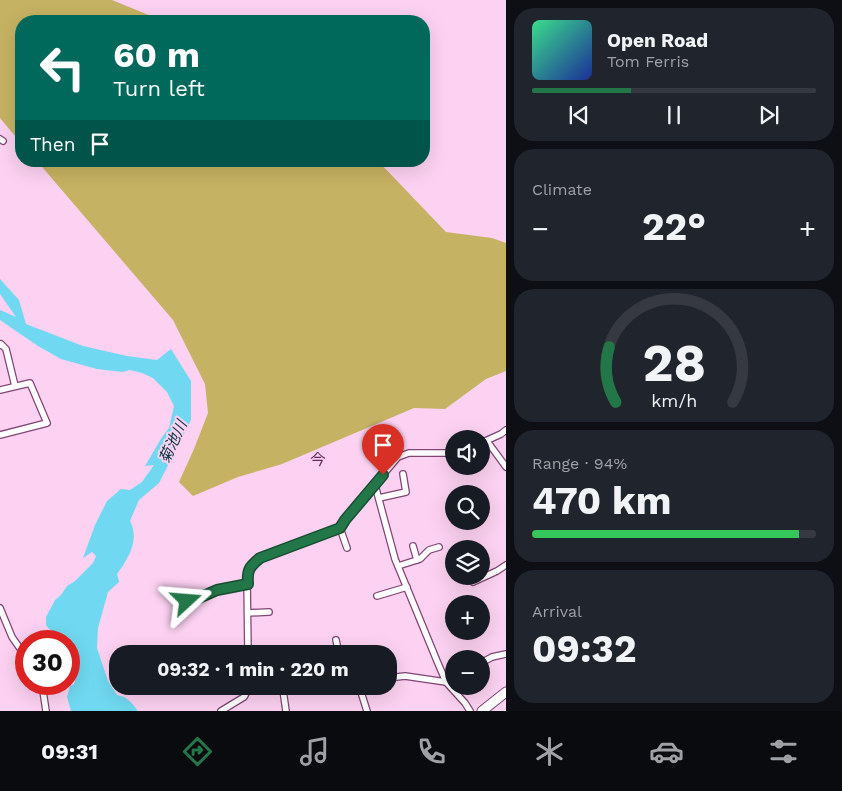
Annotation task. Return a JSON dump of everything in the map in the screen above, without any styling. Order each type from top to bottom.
[{"type":"street","points":[[0,345],[6,349],[15,386]]},
{"type":"street","points":[[0,390],[30,383],[47,423],[0,435]]},
{"type":"street","points":[[490,439],[506,430]]},
{"type":"street","points":[[490,449],[506,467]]},
{"type":"street","points":[[248,645],[248,570],[252,565],[260,558],[340,528],[398,457],[409,453],[445,453]]},
{"type":"street","points":[[379,498],[406,492],[403,474]]},
{"type":"street","points":[[375,485],[395,559],[445,680]]},
{"type":"street","points":[[340,528],[347,548]]},
{"type":"street","points":[[413,546],[417,560]]},
{"type":"street","points":[[398,566],[420,559],[429,550],[440,547]]},
{"type":"street","points":[[490,574],[506,565]]},
{"type":"street","points":[[187,601],[192,601],[217,590],[248,584]]},
{"type":"street","points":[[377,596],[407,587]]},
{"type":"street","points":[[0,608],[15,643]]},
{"type":"street","points":[[248,613],[269,612]]},
{"type":"street","points":[[336,640],[337,645]]},
{"type":"street","points":[[490,658],[506,654]]},
{"type":"street","points":[[397,677],[405,676],[445,682]]},
{"type":"street","points":[[482,711],[506,692]]},
{"type":"street","points":[[44,695],[46,711]]},
{"type":"street","points":[[221,711],[245,695]]},
{"type":"street","points":[[284,695],[286,711]]},
{"type":"street","points":[[363,695],[367,711]]},
{"type":"street","points":[[457,695],[470,711]]},
{"type":"shaded area","points":[[0,0],[112,0],[149,15],[15,15],[15,136],[0,118]]},
{"type":"shaded area","points":[[42,167],[384,167],[446,232],[492,238],[506,243],[506,371],[486,379],[445,409],[414,408],[282,464],[238,477],[193,496],[179,482],[208,413],[205,384],[173,320]]},
{"type":"water","name":"菊池川","points":[[0,279],[19,300],[26,324],[83,346],[127,356],[157,360],[171,349],[191,381],[191,420],[159,483],[139,500],[130,521],[134,535],[131,549],[117,574],[119,582],[108,592],[98,628],[97,648],[109,683],[109,695],[117,695],[127,699],[138,711],[71,711],[68,695],[80,695],[80,630],[50,630],[46,625],[46,617],[55,600],[67,586],[75,581],[93,563],[96,556],[92,552],[83,558],[95,525],[107,501],[121,489],[130,490],[142,482],[154,465],[145,466],[169,428],[174,406],[167,392],[153,378],[142,373],[130,370],[123,372],[97,369],[61,359],[38,346],[0,320],[0,310],[16,317],[0,294]]},
{"type":"district","name":"今","points":[[318,459]]},
{"type":"route","points":[[187,601],[192,601],[217,590],[248,584],[248,570],[260,558],[340,528],[383,475]]}]
